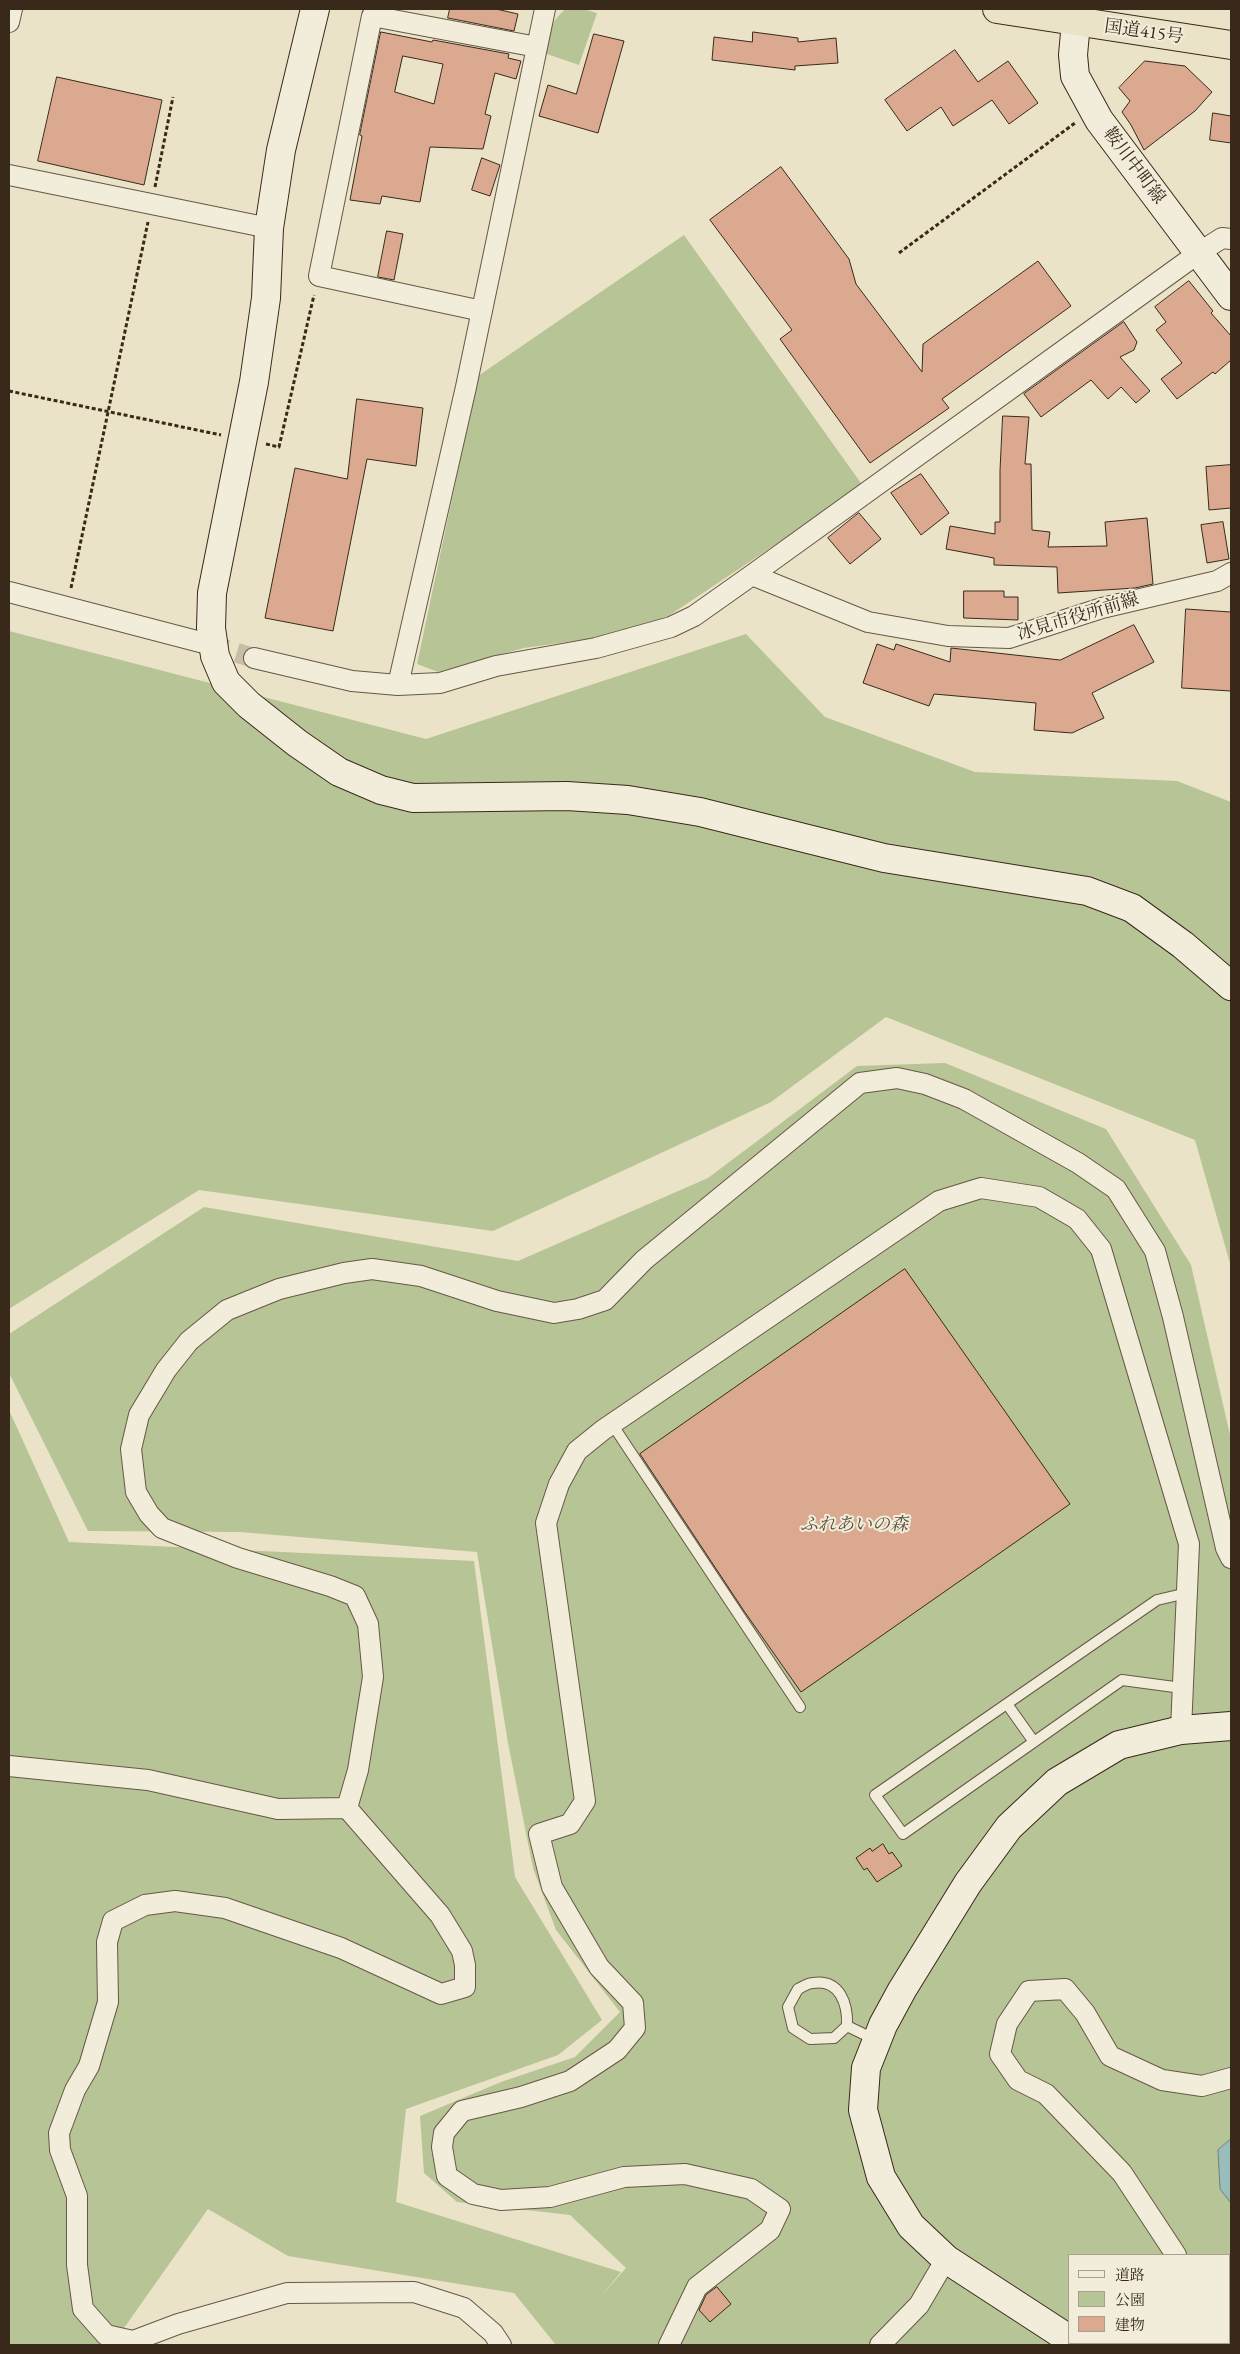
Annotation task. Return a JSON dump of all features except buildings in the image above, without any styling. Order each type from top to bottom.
[{"type":"highway","name":"国道415号","points":[[997,9],[1079,15],[1231,44]]},
{"type":"street","points":[[9,22],[12,9]]},
{"type":"street","points":[[315,9],[281,150],[269,228],[264,317],[254,382],[212,592],[211,628],[215,656],[226,682],[249,705],[290,738],[339,772],[381,790],[413,798],[567,796],[628,800],[700,812],[884,858],[1087,892],[1132,908],[1183,946],[1231,986]]},
{"type":"street","points":[[398,685],[482,311],[545,9]]},
{"type":"street","name":"鞍川中町線","points":[[1079,15],[1074,55],[1075,76],[1099,120],[1200,252],[1231,296]]},
{"type":"street","points":[[482,311],[319,276],[372,16],[538,47]]},
{"type":"street","points":[[9,175],[269,228]]},
{"type":"street","points":[[254,658],[352,681],[398,685],[440,684],[496,666],[596,648],[671,627],[694,616],[752,575],[1200,252],[1222,238],[1231,239]]},
{"type":"street","name":"冰見市役所前線","points":[[752,575],[868,622],[948,636],[1009,638],[1102,608],[1217,581],[1231,573]]},
{"type":"street","points":[[9,592],[208,644]]},
{"type":"street","points":[[347,1808],[358,1770],[373,1677],[368,1624],[355,1596],[330,1586],[238,1558],[179,1535],[162,1528],[150,1514],[136,1492],[131,1448],[139,1415],[166,1370],[189,1341],[227,1310],[279,1289],[344,1273],[372,1269],[421,1276],[497,1301],[554,1312],[578,1309],[605,1300],[644,1260],[860,1083],[897,1078],[926,1084],[964,1099],[1078,1164],[1116,1189],[1155,1252],[1173,1317],[1226,1548],[1231,1558]]},
{"type":"street","points":[[669,2345],[697,2287],[770,2230],[780,2208],[751,2189],[685,2174],[624,2178],[550,2197],[501,2200],[473,2194],[447,2176],[442,2147],[444,2134],[462,2111],[521,2097],[570,2081],[617,2050],[635,2028],[633,2003],[599,1967],[552,1887],[539,1834],[570,1824],[585,1801],[546,1523],[559,1484],[577,1451],[612,1424],[939,1201],[981,1188],[1039,1197],[1077,1218],[1101,1249],[1189,1544],[1181,1730]]},
{"type":"street","points":[[1068,2338],[946,2259],[911,2226],[881,2177],[863,2110],[866,2068],[883,2024],[968,1883],[1009,1827],[1057,1782],[1119,1745],[1181,1730],[1231,1726]]},
{"type":"street","points":[[9,1766],[148,1780],[278,1809],[347,1808],[440,1915],[462,1951],[465,1965],[465,1987],[441,1994],[341,1948],[225,1908],[176,1901],[145,1905],[113,1921],[107,1942],[108,2002],[90,2066],[76,2090],[59,2132],[60,2150],[77,2196],[77,2265],[82,2309],[106,2335],[134,2341],[178,2324],[287,2293],[414,2292],[464,2308],[493,2333],[500,2345]]},
{"type":"street","points":[[1175,2254],[1122,2173],[1046,2094],[1018,2080],[1000,2054],[1008,2024],[1029,1991],[1065,1989],[1085,2013],[1110,2056],[1162,2080],[1202,2086],[1231,2078]]},
{"type":"street","points":[[880,2345],[919,2305],[946,2259]]},
{"type":"lane","points":[[612,1424],[800,1707]]},
{"type":"lane","points":[[1182,1688],[1122,1680],[903,1834],[875,1795],[1157,1600],[1187,1593]]},
{"type":"lane","points":[[1007,1704],[1034,1742]]},
{"type":"lane","points":[[813,1982],[832,1986],[844,1998],[848,2011],[847,2026],[834,2038],[810,2039],[793,2028],[788,2007],[798,1989],[813,1982]]},
{"type":"lane","points":[[847,2026],[876,2041]]},
{"type":"path","points":[[67,607],[173,97]]},
{"type":"path","points":[[898,253],[1093,109]]},
{"type":"path","points":[[266,444],[279,447],[319,276]]},
{"type":"path","points":[[9,391],[228,436]]},
{"type":"green space","points":[[565,9],[583,9],[597,13],[579,65],[544,53],[554,21]]},
{"type":"green space","points":[[684,235],[863,486],[670,615],[624,634],[524,648],[438,672],[417,664],[478,376]]},
{"type":"green space","points":[[9,631],[426,739],[746,634],[825,717],[975,772],[1177,781],[1231,802],[1231,1267],[1195,1140],[886,1017],[771,1102],[493,1231],[199,1190],[9,1309]]},
{"type":"green space","name":"ふれあいの森","points":[[945,1063],[1106,1129],[1191,1265],[1231,1439],[1231,2345],[556,2345],[514,2293],[288,2256],[208,2209],[112,2345],[9,2345],[9,1410],[69,1542],[474,1561],[515,1877],[602,2020],[558,2055],[406,2109],[396,2202],[621,2272],[602,2295],[626,2268],[570,2215],[457,2202],[424,2173],[420,2116],[501,2082],[575,2057],[620,2012],[556,1930],[533,1868],[508,1743],[477,1552],[240,1532],[88,1531],[9,1373],[9,1334],[204,1207],[518,1261],[708,1178],[857,1066]]},
{"type":"water","points":[[1231,2139],[1231,2203],[1220,2189],[1218,2150]]},
{"type":"tunnel","points":[[208,644],[254,658]]}]
